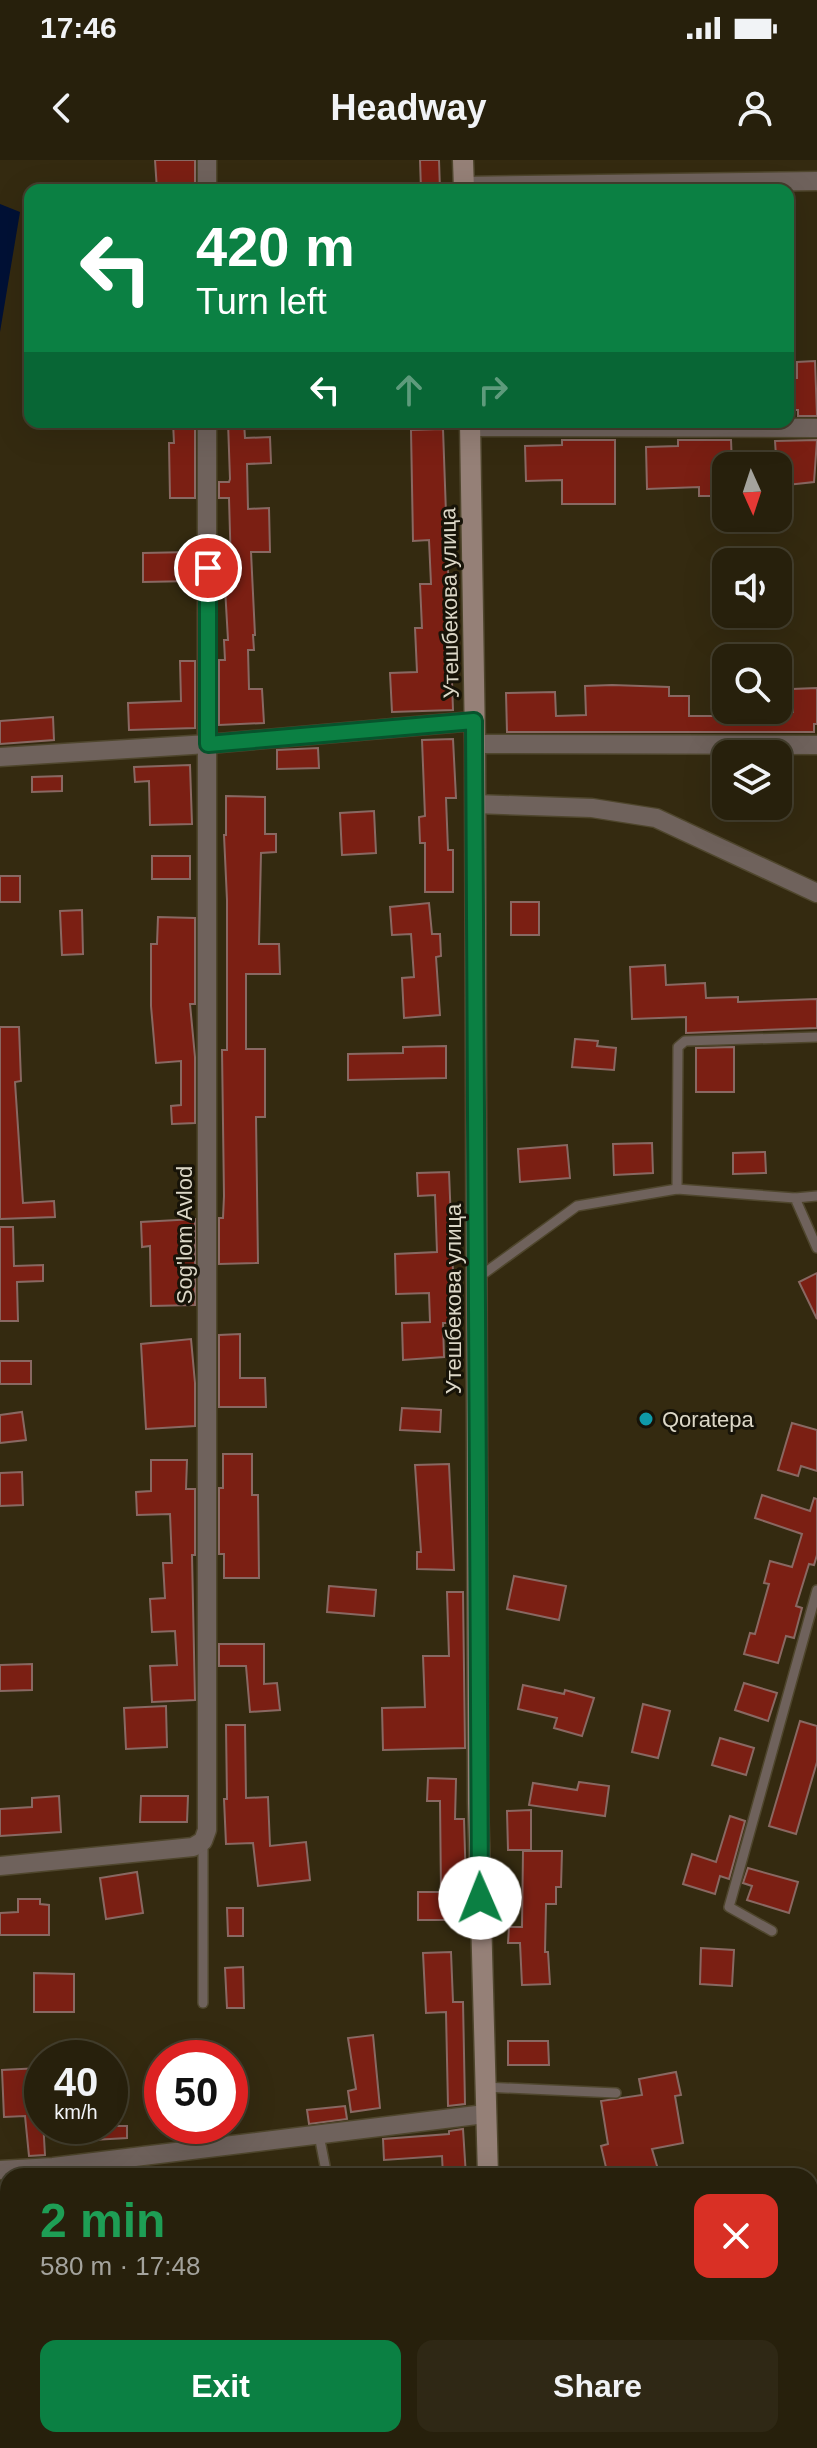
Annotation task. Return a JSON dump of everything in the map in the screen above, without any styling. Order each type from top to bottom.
[{"type":"main road","points":[[463,160],[464,184]]},
{"type":"main road","name":"Утешбекова улица","points":[[470,428],[475,744],[478,1803],[488,2168]]},
{"type":"street","points":[[207,160],[207,184]]},
{"type":"street","points":[[666,184],[817,181]]},
{"type":"street","name":"Sog'lom Avlod","points":[[203,1841],[207,1830],[207,428]]},
{"type":"street","points":[[794,428],[817,428]]},
{"type":"street","points":[[0,757],[208,744],[474,721]]},
{"type":"street","points":[[475,744],[817,745]]},
{"type":"street","points":[[475,804],[592,808],[656,818],[817,893]]},
{"type":"street","points":[[0,1866],[193,1847],[203,1841]]},
{"type":"street","points":[[83,2168],[485,2114]]},
{"type":"lane","points":[[677,1189],[678,1047],[685,1041],[817,1037]]},
{"type":"lane","points":[[476,1279],[577,1206],[677,1189],[795,1198],[817,1196]]},
{"type":"lane","points":[[795,1198],[817,1248]]},
{"type":"lane","points":[[772,1931],[729,1907],[817,1590]]},
{"type":"lane","points":[[203,1841],[203,2003]]},
{"type":"lane","points":[[484,2087],[616,2093]]},
{"type":"lane","points":[[319,2135],[325,2168]]},
{"type":"water","points":[[0,204],[20,212],[0,332]]},
{"type":"building","points":[[155,160],[195,160],[195,184],[157,184]]},
{"type":"building","points":[[420,160],[439,160],[440,184],[421,184]]},
{"type":"building","points":[[815,361],[817,416],[798,416],[798,410],[794,410],[797,362]]},
{"type":"building","points":[[173,428],[195,428],[195,498],[170,498],[169,443],[174,443]]},
{"type":"building","points":[[228,428],[244,428],[245,438],[270,437],[271,463],[247,464],[248,509],[269,508],[270,552],[251,552],[255,635],[254,650],[248,650],[249,689],[262,689],[264,723],[219,725],[219,660],[225,660],[224,640],[228,640],[224,570],[231,569],[229,498],[219,498],[219,482],[229,482]]},
{"type":"building","points":[[443,429],[453,710],[392,712],[390,673],[417,672],[415,628],[422,628],[420,584],[431,584],[429,540],[413,541],[411,430]]},
{"type":"building","points":[[562,440],[615,440],[615,504],[562,504],[562,480],[526,481],[525,446],[562,445]]},
{"type":"building","points":[[678,440],[731,440],[731,452],[712,452],[712,496],[699,496],[699,487],[647,489],[646,447],[678,446]]},
{"type":"building","points":[[817,440],[814,482],[792,484],[792,452],[776,452],[775,441]]},
{"type":"building","points":[[191,552],[192,581],[143,582],[143,553]]},
{"type":"building","points":[[180,661],[195,661],[195,728],[129,730],[128,703],[181,701]]},
{"type":"building","points":[[585,686],[669,687],[669,696],[689,696],[689,716],[712,716],[712,724],[792,724],[792,689],[817,688],[817,724],[814,724],[814,732],[507,732],[506,693],[555,692],[556,716],[586,715]]},
{"type":"building","points":[[53,717],[54,740],[0,744],[0,721]]},
{"type":"building","points":[[453,739],[456,798],[446,798],[448,850],[453,850],[453,892],[425,892],[425,843],[420,843],[419,817],[425,816],[422,740]]},
{"type":"building","points":[[318,748],[319,768],[277,769],[277,750]]},
{"type":"building","points":[[190,765],[192,824],[150,825],[149,781],[135,782],[134,767]]},
{"type":"building","points":[[62,776],[62,791],[32,792],[32,777]]},
{"type":"building","points":[[226,796],[265,797],[265,834],[276,834],[276,852],[261,853],[259,944],[279,944],[280,974],[246,974],[246,1049],[265,1049],[265,1117],[256,1117],[258,1263],[219,1264],[219,1218],[223,1218],[224,1196],[222,1050],[227,1050]]},
{"type":"building","points":[[374,811],[376,853],[342,855],[340,813]]},
{"type":"building","points":[[152,856],[190,856],[190,879],[152,879]]},
{"type":"building","points":[[0,876],[20,876],[20,902],[0,902]]},
{"type":"building","points":[[511,902],[539,902],[539,935],[511,935]]},
{"type":"building","points":[[429,903],[432,934],[440,934],[441,956],[436,957],[440,1015],[404,1018],[402,978],[414,977],[411,934],[392,935],[390,907]]},
{"type":"building","points":[[82,910],[83,954],[62,955],[60,911]]},
{"type":"building","points":[[158,917],[195,918],[195,1004],[190,1004],[195,1057],[195,1123],[172,1124],[171,1106],[181,1105],[181,1061],[156,1063],[151,1006],[151,944],[157,944]]},
{"type":"building","points":[[665,965],[666,985],[705,983],[706,998],[738,997],[738,1002],[817,999],[817,1028],[686,1033],[686,1017],[632,1019],[630,967]]},
{"type":"building","points":[[0,1027],[19,1027],[21,1081],[15,1082],[23,1203],[54,1201],[55,1217],[0,1219]]},
{"type":"building","points":[[575,1039],[598,1041],[597,1046],[616,1048],[614,1070],[572,1067]]},
{"type":"building","points":[[446,1046],[446,1078],[348,1080],[348,1054],[403,1053],[403,1047]]},
{"type":"building","points":[[734,1047],[734,1092],[696,1092],[696,1048]]},
{"type":"building","points":[[652,1143],[653,1173],[614,1175],[613,1144]]},
{"type":"building","points":[[567,1145],[570,1178],[520,1182],[518,1149]]},
{"type":"building","points":[[765,1152],[766,1173],[733,1174],[733,1153]]},
{"type":"building","points":[[449,1172],[455,1323],[443,1323],[444,1357],[403,1360],[402,1323],[430,1322],[429,1293],[396,1294],[395,1254],[437,1252],[435,1195],[418,1196],[417,1173]]},
{"type":"building","points":[[195,1219],[195,1305],[151,1306],[150,1246],[142,1247],[141,1222]]},
{"type":"building","points":[[0,1227],[13,1227],[14,1266],[43,1265],[43,1281],[17,1282],[18,1321],[0,1321]]},
{"type":"building","points":[[817,1273],[817,1319],[799,1282]]},
{"type":"building","points":[[240,1334],[240,1378],[265,1378],[266,1407],[219,1407],[219,1335]]},
{"type":"building","points":[[191,1339],[195,1426],[146,1429],[141,1344]]},
{"type":"building","points":[[0,1361],[31,1361],[31,1384],[0,1384]]},
{"type":"building","points":[[402,1408],[441,1410],[440,1432],[400,1430]]},
{"type":"building","points":[[22,1412],[26,1440],[0,1443],[0,1415]]},
{"type":"building","points":[[792,1423],[817,1430],[817,1471],[801,1466],[798,1476],[778,1470]]},
{"type":"building","points":[[223,1454],[252,1454],[252,1495],[258,1495],[259,1578],[224,1578],[224,1554],[219,1554],[219,1488],[223,1488]]},
{"type":"building","points":[[151,1460],[187,1460],[186,1489],[195,1489],[195,1555],[192,1555],[195,1700],[152,1702],[150,1666],[177,1665],[175,1631],[152,1632],[150,1599],[165,1598],[163,1563],[172,1563],[170,1514],[137,1515],[136,1492],[151,1491]]},
{"type":"building","points":[[449,1464],[454,1570],[417,1569],[417,1552],[421,1552],[415,1465]]},
{"type":"building","points":[[22,1472],[23,1505],[0,1506],[0,1473]]},
{"type":"building","points":[[762,1495],[810,1511],[814,1498],[817,1499],[817,1555],[814,1565],[809,1564],[796,1606],[802,1608],[794,1638],[786,1636],[778,1663],[744,1654],[750,1633],[755,1634],[769,1584],[764,1583],[770,1561],[792,1567],[802,1534],[755,1518]]},
{"type":"building","points":[[514,1576],[566,1586],[559,1620],[507,1609]]},
{"type":"building","points":[[329,1586],[376,1590],[374,1616],[327,1612]]},
{"type":"building","points":[[447,1592],[463,1592],[465,1748],[383,1750],[382,1708],[425,1707],[423,1656],[449,1656]]},
{"type":"building","points":[[219,1644],[264,1644],[264,1684],[277,1683],[280,1710],[250,1712],[246,1666],[219,1666]]},
{"type":"building","points":[[32,1664],[32,1690],[0,1691],[0,1665]]},
{"type":"building","points":[[744,1683],[777,1693],[768,1721],[735,1710]]},
{"type":"building","points":[[523,1685],[564,1694],[565,1690],[594,1698],[582,1736],[554,1728],[557,1718],[518,1709]]},
{"type":"building","points":[[643,1704],[670,1711],[658,1758],[632,1752]]},
{"type":"building","points":[[166,1706],[167,1747],[126,1749],[124,1708]]},
{"type":"building","points":[[800,1721],[817,1726],[817,1762],[796,1834],[769,1826]]},
{"type":"building","points":[[226,1725],[245,1725],[246,1798],[268,1797],[270,1846],[306,1842],[310,1880],[258,1886],[253,1843],[226,1844]]},
{"type":"building","points":[[720,1738],[754,1748],[746,1775],[712,1765]]},
{"type":"building","points":[[428,1778],[456,1779],[455,1819],[464,1819],[467,1920],[418,1920],[418,1892],[441,1892],[440,1801],[427,1801]]},
{"type":"building","points":[[579,1782],[609,1786],[605,1816],[529,1805],[533,1783],[577,1790]]},
{"type":"building","points":[[59,1796],[61,1832],[0,1836],[0,1809],[32,1807],[32,1798]]},
{"type":"building","points":[[141,1796],[188,1796],[187,1822],[140,1822]]},
{"type":"building","points":[[531,1810],[531,1850],[508,1850],[507,1811]]},
{"type":"building","points":[[730,1816],[745,1821],[729,1879],[720,1876],[715,1894],[683,1884],[692,1854],[716,1862]]},
{"type":"building","points":[[523,1851],[562,1851],[561,1887],[556,1887],[556,1904],[546,1904],[545,1952],[548,1952],[550,1984],[522,1985],[520,1943],[508,1943],[509,1927],[522,1927]]},
{"type":"building","points":[[748,1868],[798,1882],[789,1913],[747,1900],[752,1886],[743,1883]]},
{"type":"building","points":[[137,1872],[143,1913],[106,1919],[100,1878]]},
{"type":"building","points":[[18,1899],[40,1899],[40,1904],[49,1905],[49,1935],[0,1935],[0,1913],[18,1912]]},
{"type":"building","points":[[227,1908],[243,1908],[243,1936],[228,1936]]},
{"type":"building","points":[[701,1948],[734,1950],[732,1986],[700,1984]]},
{"type":"building","points":[[451,1952],[453,2002],[463,2002],[465,2104],[448,2106],[446,2012],[426,2013],[423,1953]]},
{"type":"building","points":[[243,1967],[244,2008],[227,2008],[225,1968]]},
{"type":"building","points":[[34,1973],[74,1974],[74,2012],[34,2012]]},
{"type":"building","points":[[373,2035],[380,2108],[351,2112],[348,2091],[356,2089],[348,2038]]},
{"type":"building","points":[[508,2041],[548,2041],[549,2065],[508,2065]]},
{"type":"building","points":[[24,2069],[24,2116],[4,2117],[2,2070]]},
{"type":"building","points":[[676,2072],[681,2095],[675,2096],[683,2143],[652,2149],[658,2168],[606,2168],[601,2146],[608,2144],[601,2101],[642,2095],[639,2079]]},
{"type":"building","points":[[345,2106],[347,2119],[309,2124],[307,2110]]},
{"type":"building","points":[[463,2129],[465,2168],[443,2168],[442,2156],[384,2160],[383,2139],[449,2134],[449,2131]]},
{"type":"building","points":[[28,2144],[44,2144],[45,2155],[29,2156]]},
{"type":"place","name":"Qoratepa","points":[[646,1419]]},
{"type":"route","points":[[208,568],[208,744],[474,721],[480,1898]]}]
